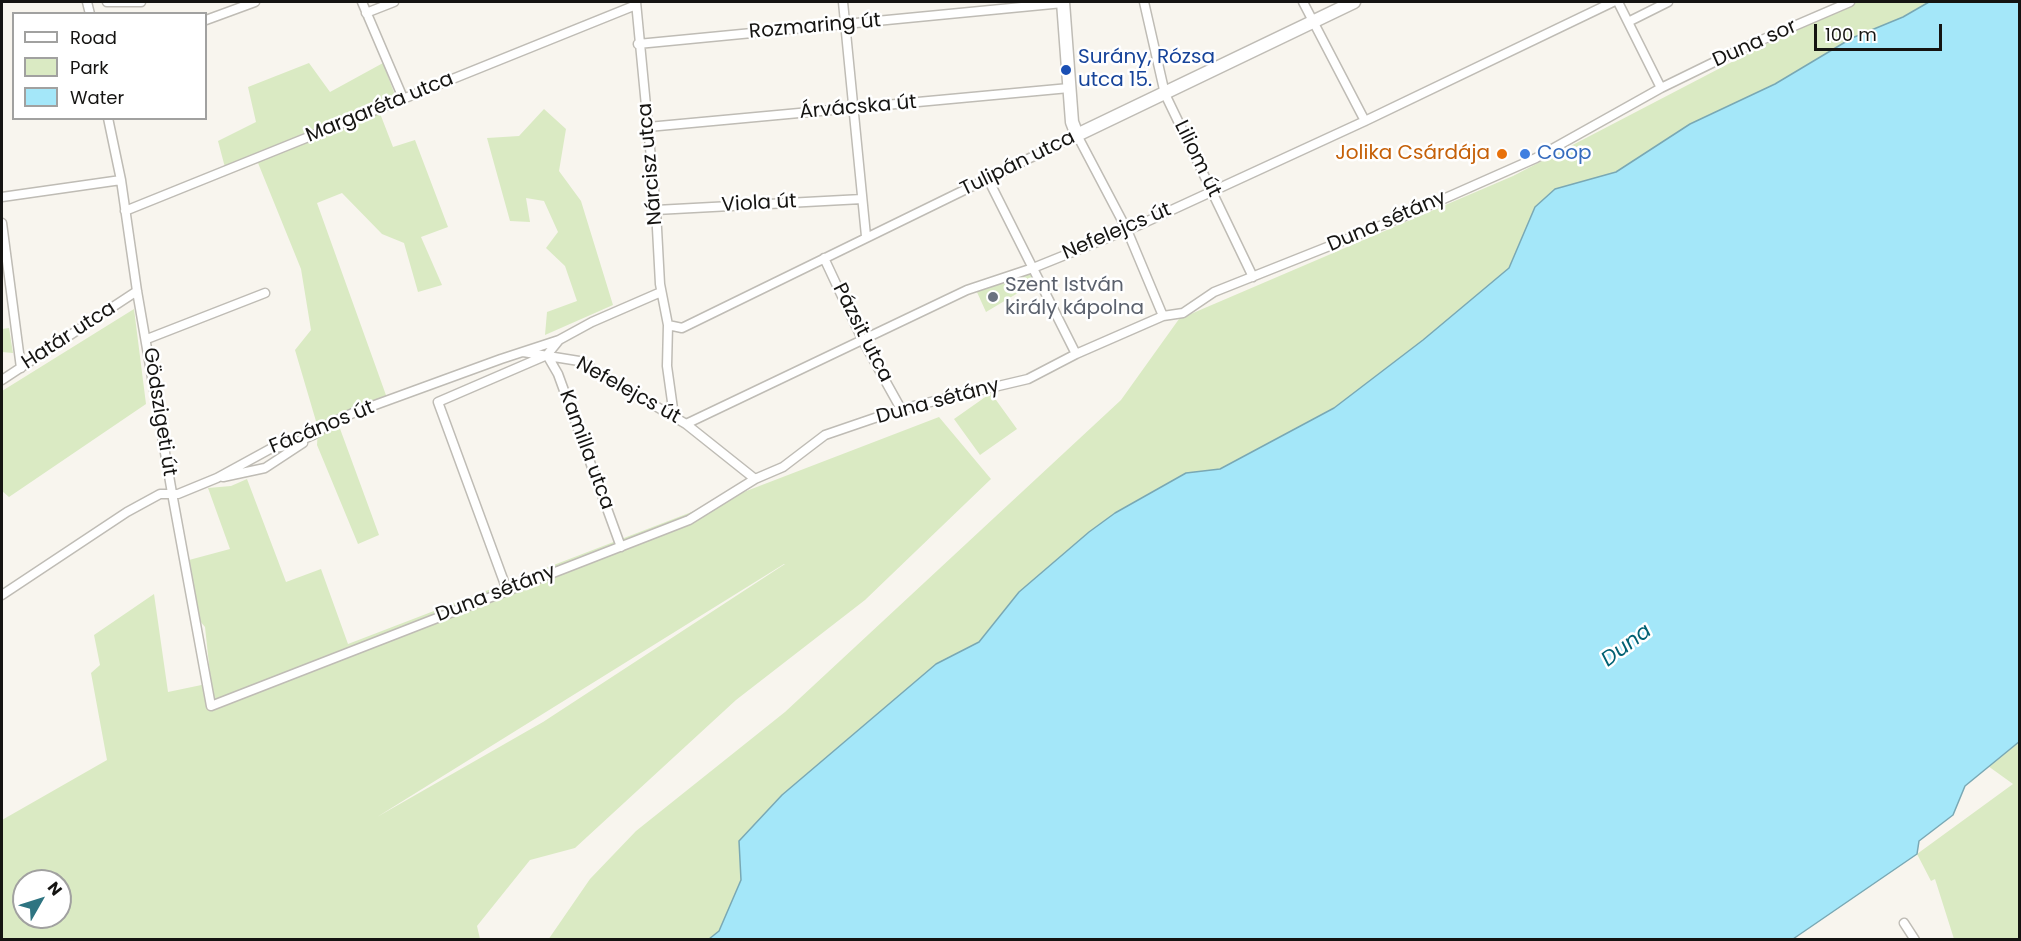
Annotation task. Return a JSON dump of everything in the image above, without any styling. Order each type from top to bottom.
[{"type":"street","points":[[107,2],[141,2]]},
{"type":"street","points":[[207,20],[255,2]]},
{"type":"street","points":[[362,2],[404,98]]},
{"type":"street","points":[[366,13],[394,2]]},
{"type":"street","points":[[843,2],[866,236]]},
{"type":"street","points":[[1063,2],[1072,122],[1127,230],[1163,316]]},
{"type":"street","name":"Rozmaring út","points":[[638,44],[1063,2]]},
{"type":"street","name":"Liliom út","points":[[1144,2],[1165,94],[1252,277]]},
{"type":"street","points":[[1304,2],[1312,22],[1365,121]]},
{"type":"street","name":"Tulipán utca","points":[[668,325],[682,328],[866,236],[1354,2]]},
{"type":"street","name":"Nefelejcs út","points":[[523,352],[579,361],[686,424],[967,290],[1033,268],[1127,230],[1365,121],[1613,2]]},
{"type":"street","points":[[1618,2],[1661,88]]},
{"type":"street","points":[[1628,22],[1668,2]]},
{"type":"street","name":"Duna sor","points":[[1661,88],[1743,48],[1850,2]]},
{"type":"street","name":"Nárcisz utca","points":[[636,3],[638,44],[656,210],[661,292],[668,325],[667,366],[674,416]]},
{"type":"street","name":"Margaréta utca","points":[[125,211],[636,3]]},
{"type":"street","name":"Árvácska út","points":[[648,127],[1069,88]]},
{"type":"street","name":"Duna sétány","points":[[211,706],[690,520],[755,479],[783,467],[825,435],[901,409],[1028,379],[1076,354],[1163,316],[1183,313],[1214,292],[1405,216],[1536,158],[1661,88]]},
{"type":"street","name":"Gödszigeti út","points":[[108,120],[121,180],[171,493],[211,706]]},
{"type":"street","points":[[988,179],[1076,354]]},
{"type":"street","points":[[2,196],[121,180]]},
{"type":"street","name":"Viola út","points":[[656,210],[862,199]]},
{"type":"street","points":[[2,223],[21,368]]},
{"type":"street","name":"Pázsit utca","points":[[824,258],[862,339],[901,409]]},
{"type":"street","name":"Határ utca","points":[[2,380],[137,291]]},
{"type":"street","name":"Fácános út","points":[[2,595],[127,512],[160,494],[178,494],[217,478],[270,449],[290,445],[313,435],[329,424],[353,413],[559,340],[592,322],[661,292]]},
{"type":"street","points":[[147,339],[265,293]]},
{"type":"street","points":[[507,590],[438,402],[547,355],[559,340]]},
{"type":"street","name":"Kamilla utca","points":[[547,355],[558,374],[621,547]]},
{"type":"street","points":[[686,424],[755,479]]},
{"type":"street","points":[[217,478],[265,468],[280,460],[313,435]]},
{"type":"street","points":[[1904,923],[1916,939]]},
{"type":"green space","points":[[1847,2],[1929,2],[1903,17],[1852,38],[1775,84],[1690,124],[1616,172],[1555,189],[1535,207],[1509,268],[1423,340],[1334,408],[1220,469],[1186,473],[1115,513],[1089,532],[1019,592],[979,642],[936,664],[782,795],[739,841],[741,880],[719,931],[709,939],[548,940],[590,879],[636,831],[785,712],[1121,400],[1179,319],[1513,176]]},
{"type":"green space","points":[[309,63],[330,92],[383,63],[395,95],[376,103],[393,147],[415,140],[448,227],[421,237],[442,285],[418,292],[404,243],[382,234],[342,193],[317,203],[387,398],[335,415],[379,535],[358,544],[317,445],[318,428],[295,350],[311,330],[301,269],[258,163],[227,175],[218,141],[256,122],[248,87]]},
{"type":"green space","points":[[544,109],[566,129],[559,171],[581,201],[613,305],[545,335],[547,312],[577,301],[565,266],[546,248],[558,232],[544,201],[526,198],[530,222],[510,221],[487,138],[519,136]]},
{"type":"green space","points":[[1032,270],[1038,281],[986,312],[976,290]]},
{"type":"green space","points":[[134,309],[146,404],[9,497],[2,491],[2,391]]},
{"type":"green space","points":[[9,328],[13,353],[2,352],[2,329]]},
{"type":"green space","points":[[991,393],[1017,429],[980,455],[954,419]]},
{"type":"green space","points":[[939,417],[991,479],[865,600],[736,700],[575,848],[530,860],[477,926],[480,939],[2,939],[2,820],[107,760],[91,673],[100,665],[94,635],[154,594],[168,692],[211,683],[205,627],[200,621],[189,560],[230,549],[208,488],[231,486],[247,479],[286,582],[321,569],[348,644]],"holes":[[[785,564],[543,722],[377,817]]]},
{"type":"green space","points":[[2019,741],[2019,939],[1954,939],[1935,879],[1931,881],[1917,854],[2013,784],[1988,766]]},
{"type":"water","name":"Duna","points":[[1929,2],[2019,2],[2020,741],[1965,786],[1953,815],[1919,841],[1917,854],[1793,939],[709,939],[719,931],[741,880],[739,841],[782,795],[936,664],[979,642],[1019,592],[1089,532],[1115,513],[1186,473],[1220,469],[1334,408],[1423,340],[1509,268],[1535,207],[1555,189],[1616,172],[1690,124],[1775,84],[1852,38],[1903,17]]},
{"type":"place","name":"Surány, Rózsa utca 15.","points":[[1066,70]]},
{"type":"place","name":"Jolika Csárdája","points":[[1502,154]]},
{"type":"place","name":"Coop","points":[[1525,154]]},
{"type":"place","name":"Szent István király kápolna","points":[[993,297]]}]
